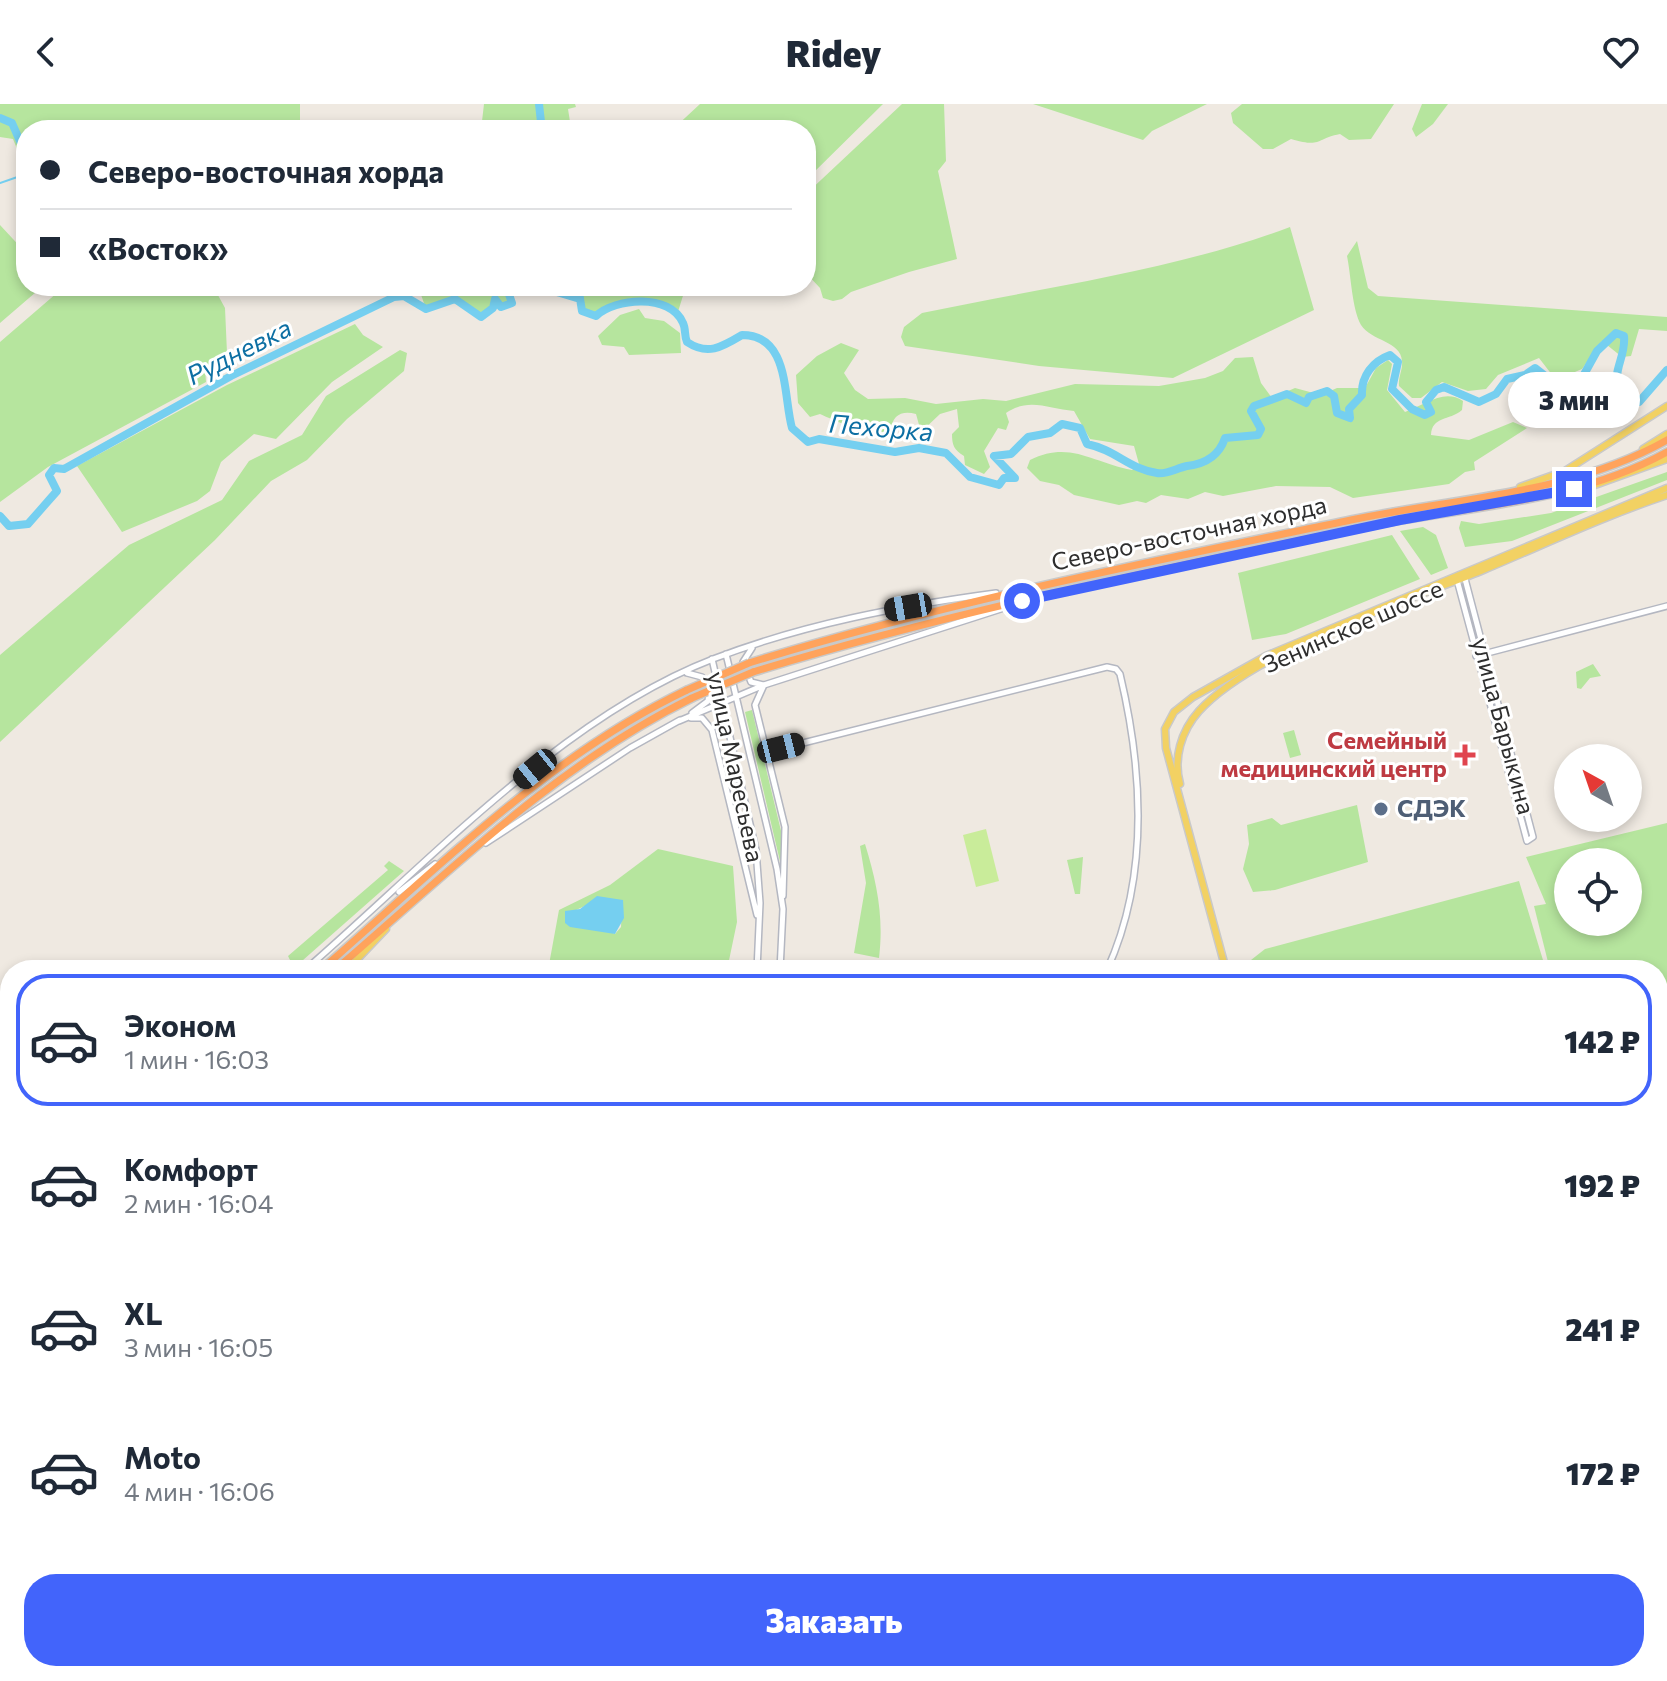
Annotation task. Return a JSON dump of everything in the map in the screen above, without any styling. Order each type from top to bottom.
[{"type":"highway","name":"Северо-восточная хорда","points":[[332,960],[478,833],[585,746],[687,690],[749,663],[844,634],[1021,590],[1408,508],[1592,473],[1631,459],[1667,440]]},
{"type":"highway","name":"Северо-восточная хорда","points":[[347,960],[465,857],[592,754],[692,698],[753,672],[849,642],[1022,601],[1400,520],[1557,493],[1612,477],[1667,452]]},
{"type":"main road","points":[[1514,490],[1565,471],[1667,406]]},
{"type":"main road","points":[[1592,473],[1667,434]]},
{"type":"main road","points":[[1557,493],[1617,479],[1667,459]]},
{"type":"main road","points":[[1460,576],[1667,488]]},
{"type":"main road","name":"Зенинское шоссе","points":[[1212,913],[1166,748],[1164,734],[1168,719],[1193,697],[1266,656],[1667,495]]},
{"type":"main road","name":"Зенинское шоссе","points":[[1224,960],[1177,772],[1180,747],[1193,719],[1216,697],[1276,659],[1460,576]]},
{"type":"main road","points":[[356,960],[393,921]]},
{"type":"street","name":"улица Барыкина","points":[[1460,576],[1533,837],[1527,841],[1476,656],[1460,576]]},
{"type":"street","points":[[316,960],[555,753],[615,711],[682,673],[762,642],[882,611],[1021,590]]},
{"type":"street","points":[[679,721],[764,685],[972,621],[1022,601]]},
{"type":"street","points":[[1476,656],[1667,606]]},
{"type":"street","points":[[762,642],[745,654],[743,662],[751,682],[764,685]]},
{"type":"street","name":"улица Маресьева","points":[[726,654],[769,825],[783,909],[780,960]]},
{"type":"street","name":"улица Маресьева","points":[[712,659],[756,850],[757,960]]},
{"type":"street","name":"улица Маресьева","points":[[767,752],[1107,667],[1118,671],[1133,735],[1137,847],[1128,914],[1111,960]]},
{"type":"street","points":[[465,857],[609,762],[702,707],[709,696],[702,677],[682,673]]},
{"type":"street","points":[[764,685],[755,705],[785,827],[783,909]]},
{"type":"street","points":[[679,721],[702,718],[712,730],[759,924]]},
{"type":"street","points":[[378,906],[478,833]]},
{"type":"green space","points":[[0,104],[300,104],[300,120],[16,120],[16,146],[13,139],[0,137]]},
{"type":"green space","points":[[484,104],[575,104],[576,107],[568,109],[570,120],[482,120]]},
{"type":"green space","points":[[700,104],[883,104],[816,170],[816,120],[683,120]]},
{"type":"green space","points":[[902,104],[944,104],[946,161],[938,171],[957,259],[851,292],[842,299],[833,301],[823,298],[816,284],[816,185]]},
{"type":"green space","points":[[1033,104],[1207,104],[1152,131],[1143,140]]},
{"type":"green space","points":[[1242,104],[1394,104],[1371,139],[1349,140],[1340,134],[1314,143],[1291,139],[1273,149],[1263,149],[1233,123],[1231,113]]},
{"type":"green space","points":[[1422,104],[1448,104],[1433,124],[1416,137],[1412,129]]},
{"type":"green space","points":[[0,225],[16,242],[16,296],[31,296],[0,323]]},
{"type":"green space","points":[[1290,227],[1314,310],[1173,378],[1039,366],[905,346],[901,337],[904,327],[922,313],[1154,267]]},
{"type":"green space","points":[[1357,241],[1368,288],[1378,296],[1667,317],[1667,331],[1639,329],[1631,356],[1622,357],[1602,341],[1582,369],[1556,380],[1539,358],[1498,375],[1486,389],[1468,391],[1442,382],[1421,398],[1412,398],[1399,386],[1402,364],[1397,349],[1371,335],[1358,318],[1347,256]]},
{"type":"green space","points":[[53,296],[218,296],[225,308],[227,353],[205,369],[206,382],[48,467],[0,502],[0,342]]},
{"type":"green space","points":[[421,296],[510,296],[512,303],[501,307],[495,299],[493,308],[481,317],[454,299],[426,309]]},
{"type":"green space","points":[[570,296],[683,296],[677,315],[658,305],[625,302],[596,316],[582,311],[580,299]]},
{"type":"green space","points":[[639,309],[645,318],[664,321],[680,333],[681,353],[629,355],[624,347],[602,345],[598,336],[620,315]]},
{"type":"green space","points":[[355,324],[363,335],[383,347],[332,382],[276,439],[254,434],[221,462],[210,491],[197,501],[122,532],[77,466],[227,385]]},
{"type":"green space","points":[[841,343],[859,350],[844,373],[855,390],[868,399],[905,398],[936,404],[983,399],[1006,401],[1075,384],[1159,386],[1205,378],[1223,371],[1235,358],[1253,357],[1261,383],[1272,398],[1295,388],[1321,395],[1337,388],[1365,388],[1376,368],[1388,360],[1392,364],[1387,390],[1405,412],[1442,397],[1456,397],[1463,401],[1462,410],[1434,425],[1431,435],[1469,440],[1513,422],[1527,428],[1474,462],[1475,470],[1465,472],[1449,484],[1353,498],[1330,487],[1276,486],[1223,496],[1205,492],[1188,499],[1161,495],[1146,503],[1137,501],[1119,505],[1074,495],[1059,485],[1040,481],[1027,468],[1030,460],[1057,452],[1081,455],[1132,470],[1139,464],[1134,446],[1090,439],[1074,411],[1031,405],[1006,413],[1009,422],[1006,430],[998,428],[984,451],[990,467],[984,474],[965,465],[964,456],[954,447],[952,434],[959,427],[957,409],[940,414],[921,432],[916,414],[911,413],[899,415],[893,421],[891,430],[883,432],[855,428],[820,414],[810,417],[798,403],[796,375],[817,356]]},
{"type":"green space","points":[[400,350],[407,353],[404,371],[347,419],[307,460],[271,481],[215,540],[0,742],[0,655],[129,545],[222,500],[249,461],[302,435],[326,396]]},
{"type":"green space","points":[[1667,472],[1667,480],[1512,541],[1465,547],[1459,528],[1461,521],[1479,524],[1551,513]]},
{"type":"green space","points":[[1423,527],[1436,535],[1448,568],[1431,575],[1400,531]]},
{"type":"green space","points":[[1392,535],[1420,579],[1286,634],[1252,640],[1238,573]]},
{"type":"green space","points":[[1593,664],[1601,676],[1590,678],[1581,689],[1577,688],[1576,672]]},
{"type":"green space","points":[[752,710],[782,835],[782,870],[745,712]]},
{"type":"green space","points":[[1294,730],[1301,755],[1290,758],[1283,733]]},
{"type":"green space","points":[[1357,805],[1368,862],[1275,890],[1253,892],[1243,869],[1249,844],[1247,825],[1272,818],[1281,825]]},
{"type":"green space","points":[[1667,823],[1667,960],[1548,960],[1534,906],[1546,904],[1526,857],[1554,850],[1554,936],[1642,936],[1642,848],[1563,848],[1630,832],[1642,832],[1642,829]]},
{"type":"green space","points":[[986,829],[999,881],[976,887],[963,835]]},
{"type":"green space","points":[[865,844],[878,900],[881,928],[879,958],[854,953],[866,883],[860,846]]},
{"type":"green space","points":[[658,849],[733,866],[737,922],[729,960],[550,960],[559,910],[610,885]],"holes":[[[593,902],[622,902],[621,927],[615,934],[565,912]]]},
{"type":"green space","points":[[1083,857],[1080,894],[1075,894],[1067,860]]},
{"type":"green space","points":[[389,861],[404,871],[303,960],[290,960],[288,956],[388,870],[384,866]]},
{"type":"green space","points":[[1519,881],[1543,960],[1251,960],[1265,949]]},
{"type":"water","points":[[597,896],[623,900],[624,918],[615,934],[570,927],[565,923],[565,911],[580,909]]},
{"type":"waterway","name":"Пехорка","points":[[539,104],[541,120]]},
{"type":"waterway","points":[[0,118],[12,123],[16,132]]},
{"type":"waterway","points":[[0,183],[16,177]]},
{"type":"waterway","name":"Рудневка","points":[[0,516],[9,526],[28,524],[57,491],[49,475],[54,468],[64,469],[231,376],[394,297],[404,296]]},
{"type":"waterway","name":"Рудневка","points":[[404,296],[426,309],[455,299],[481,317],[493,308],[495,299],[501,307],[512,303],[510,296]]},
{"type":"waterway","name":"Рудневка","points":[[570,296],[580,299]]},
{"type":"waterway","name":"Пехорка","points":[[580,296],[582,311],[596,316],[628,302],[655,303],[667,307],[676,313],[684,325],[687,342],[702,348],[715,348],[742,335],[758,338],[769,345],[782,370],[792,428],[808,442],[819,439],[895,452],[919,448],[946,453],[970,477],[999,485],[1004,478],[1015,478],[994,456],[1011,454],[1028,437],[1050,433],[1062,424],[1080,428],[1087,444],[1106,450],[1138,468],[1160,473],[1205,461],[1219,450],[1225,438],[1258,435],[1261,429],[1251,411],[1254,406],[1287,394],[1306,403],[1309,397],[1327,391],[1334,396],[1337,413],[1350,418],[1349,409],[1362,395],[1369,370],[1390,355],[1398,362],[1392,389],[1412,409],[1425,415],[1431,412],[1426,402],[1436,390],[1444,387],[1479,402],[1496,394],[1507,379],[1525,375],[1535,368],[1558,386],[1573,378],[1582,378],[1597,351],[1616,333],[1624,336],[1617,381],[1627,395],[1639,402],[1667,370]]},
{"type":"place","name":"Семейный медицинский центр","points":[[1465,755]]},
{"type":"place","name":"СДЭК","points":[[1381,809]]},
{"type":"route","points":[[1022,601],[1281,544],[1574,489]]}]
